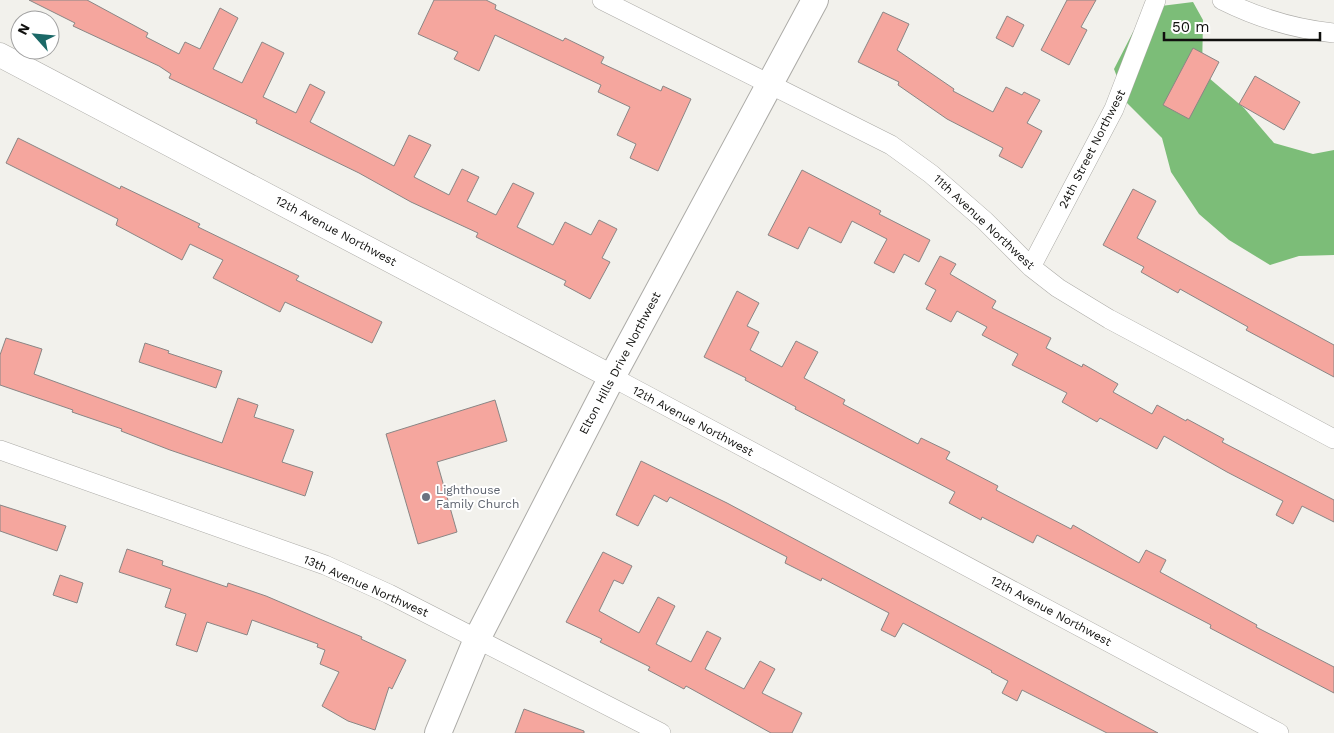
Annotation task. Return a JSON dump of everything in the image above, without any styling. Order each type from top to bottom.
[{"type":"main road","name":"Elton Hills Drive Northwest","points":[[438,733],[477,639],[612,377],[815,0]]},
{"type":"street","name":"11th Avenue Northwest","points":[[602,0],[878,137],[916,162],[985,220],[1031,267],[1058,288],[1109,319],[1334,439]]},
{"type":"street","name":"24th Street Northwest","points":[[1031,267],[1114,109],[1156,0]]},
{"type":"street","points":[[1222,0],[1251,14],[1278,23],[1306,30],[1334,33]]},
{"type":"street","name":"12th Avenue Northwest","points":[[0,55],[612,377],[1279,733]]},
{"type":"street","name":"13th Avenue Northwest","points":[[0,450],[325,565],[389,594],[661,733]]},
{"type":"green space","points":[[1193,2],[1203,20],[1202,72],[1244,108],[1274,143],[1313,154],[1334,150],[1334,255],[1299,256],[1270,265],[1229,240],[1199,214],[1171,172],[1162,138],[1127,103],[1114,69],[1133,32],[1153,7]]},
{"type":"building","points":[[29,0],[87,0],[148,33],[146,37],[179,54],[185,42],[200,49],[220,8],[238,18],[213,69],[242,83],[262,42],[284,53],[263,97],[296,113],[310,84],[325,92],[310,122],[394,166],[409,135],[431,145],[414,177],[449,195],[462,169],[479,177],[467,201],[496,215],[513,183],[534,193],[517,227],[553,245],[565,222],[591,235],[599,220],[617,229],[602,258],[610,262],[590,299],[564,285],[566,281],[476,237],[478,233],[411,202],[359,173],[256,123],[257,120],[169,78],[171,74],[159,66],[73,26],[75,23],[60,16],[60,10],[49,10]]},
{"type":"building","points":[[434,0],[486,0],[496,5],[495,9],[563,41],[565,38],[604,57],[601,63],[661,91],[663,86],[691,99],[658,171],[630,158],[636,144],[617,135],[630,107],[598,92],[601,85],[495,35],[479,71],[454,59],[458,52],[418,34]]},
{"type":"building","points":[[1067,0],[1096,0],[1081,27],[1087,30],[1069,65],[1041,50]]},
{"type":"building","points":[[883,12],[909,24],[897,50],[954,89],[953,91],[993,112],[1006,87],[1022,95],[1024,92],[1040,100],[1027,123],[1042,131],[1022,168],[999,156],[1003,148],[947,119],[898,85],[899,82],[858,62]]},
{"type":"building","points":[[1007,16],[1024,25],[1013,47],[996,38]]},
{"type":"building","points":[[1193,48],[1219,62],[1189,119],[1163,105]]},
{"type":"building","points":[[1255,76],[1300,102],[1284,130],[1239,104]]},
{"type":"building","points":[[18,138],[120,189],[121,186],[200,224],[198,227],[299,276],[296,280],[382,322],[372,343],[285,302],[280,312],[213,278],[223,260],[190,244],[182,260],[116,225],[118,219],[6,163]]},
{"type":"building","points":[[802,170],[881,211],[879,214],[930,240],[919,262],[904,254],[894,273],[874,263],[887,239],[852,221],[841,243],[809,227],[798,249],[768,235]]},
{"type":"building","points":[[1133,189],[1156,201],[1137,238],[1334,345],[1334,377],[1246,330],[1248,327],[1180,289],[1178,293],[1141,272],[1144,267],[1103,245]]},
{"type":"building","points":[[940,256],[956,264],[950,274],[996,301],[992,308],[1051,338],[1046,348],[1082,367],[1083,364],[1118,384],[1113,392],[1152,414],[1157,405],[1186,421],[1187,419],[1224,439],[1222,442],[1334,500],[1334,522],[1302,506],[1293,524],[1276,515],[1283,501],[1164,436],[1157,449],[1100,418],[1097,422],[1062,402],[1067,393],[1012,365],[1018,354],[982,335],[987,327],[957,311],[951,322],[926,309],[936,290],[925,284]]},
{"type":"building","points":[[737,291],[759,303],[747,326],[759,332],[750,350],[782,367],[796,341],[818,352],[804,378],[845,400],[843,404],[918,444],[921,438],[950,452],[946,459],[998,486],[996,490],[1071,529],[1073,525],[1139,563],[1146,550],[1166,560],[1160,572],[1257,625],[1256,627],[1334,667],[1334,693],[1210,628],[1211,625],[1037,535],[1033,543],[982,517],[981,520],[949,503],[955,492],[795,409],[796,407],[745,380],[746,378],[704,357]]},
{"type":"building","points":[[6,338],[42,349],[34,374],[222,443],[238,398],[258,405],[254,417],[294,430],[282,462],[313,472],[305,496],[170,450],[121,431],[122,429],[72,412],[73,410],[0,385],[0,355]]},
{"type":"building","points":[[145,343],[169,351],[168,353],[222,371],[216,388],[139,362]]},
{"type":"building","name":"Lighthouse Family Church","points":[[495,400],[507,441],[437,462],[457,532],[418,544],[386,434]]},
{"type":"building","points":[[641,461],[727,503],[1158,733],[1107,733],[1022,690],[1017,701],[1002,693],[1008,681],[992,671],[903,623],[895,637],[881,630],[889,613],[822,578],[821,581],[785,563],[787,557],[670,497],[667,502],[654,495],[638,526],[616,515]]},
{"type":"building","points":[[0,505],[66,526],[57,551],[0,531]]},
{"type":"building","points":[[127,549],[163,561],[162,565],[227,587],[228,583],[266,596],[362,637],[361,639],[406,660],[392,689],[389,687],[375,730],[348,721],[322,706],[339,672],[320,664],[325,650],[317,647],[318,644],[252,620],[247,635],[207,622],[197,652],[176,645],[186,614],[165,607],[171,589],[119,572]]},
{"type":"building","points":[[603,552],[632,566],[623,584],[614,580],[599,611],[639,633],[658,597],[675,606],[656,644],[691,662],[707,631],[721,638],[705,669],[744,689],[760,661],[775,669],[762,693],[802,713],[792,733],[771,733],[686,686],[684,689],[648,670],[650,667],[600,642],[602,639],[566,622]]},
{"type":"building","points":[[60,575],[83,583],[77,603],[53,595]]},
{"type":"building","points":[[524,709],[584,731],[584,733],[515,733]]},
{"type":"place","name":"Lighthouse Family Church","points":[[426,497]]}]
